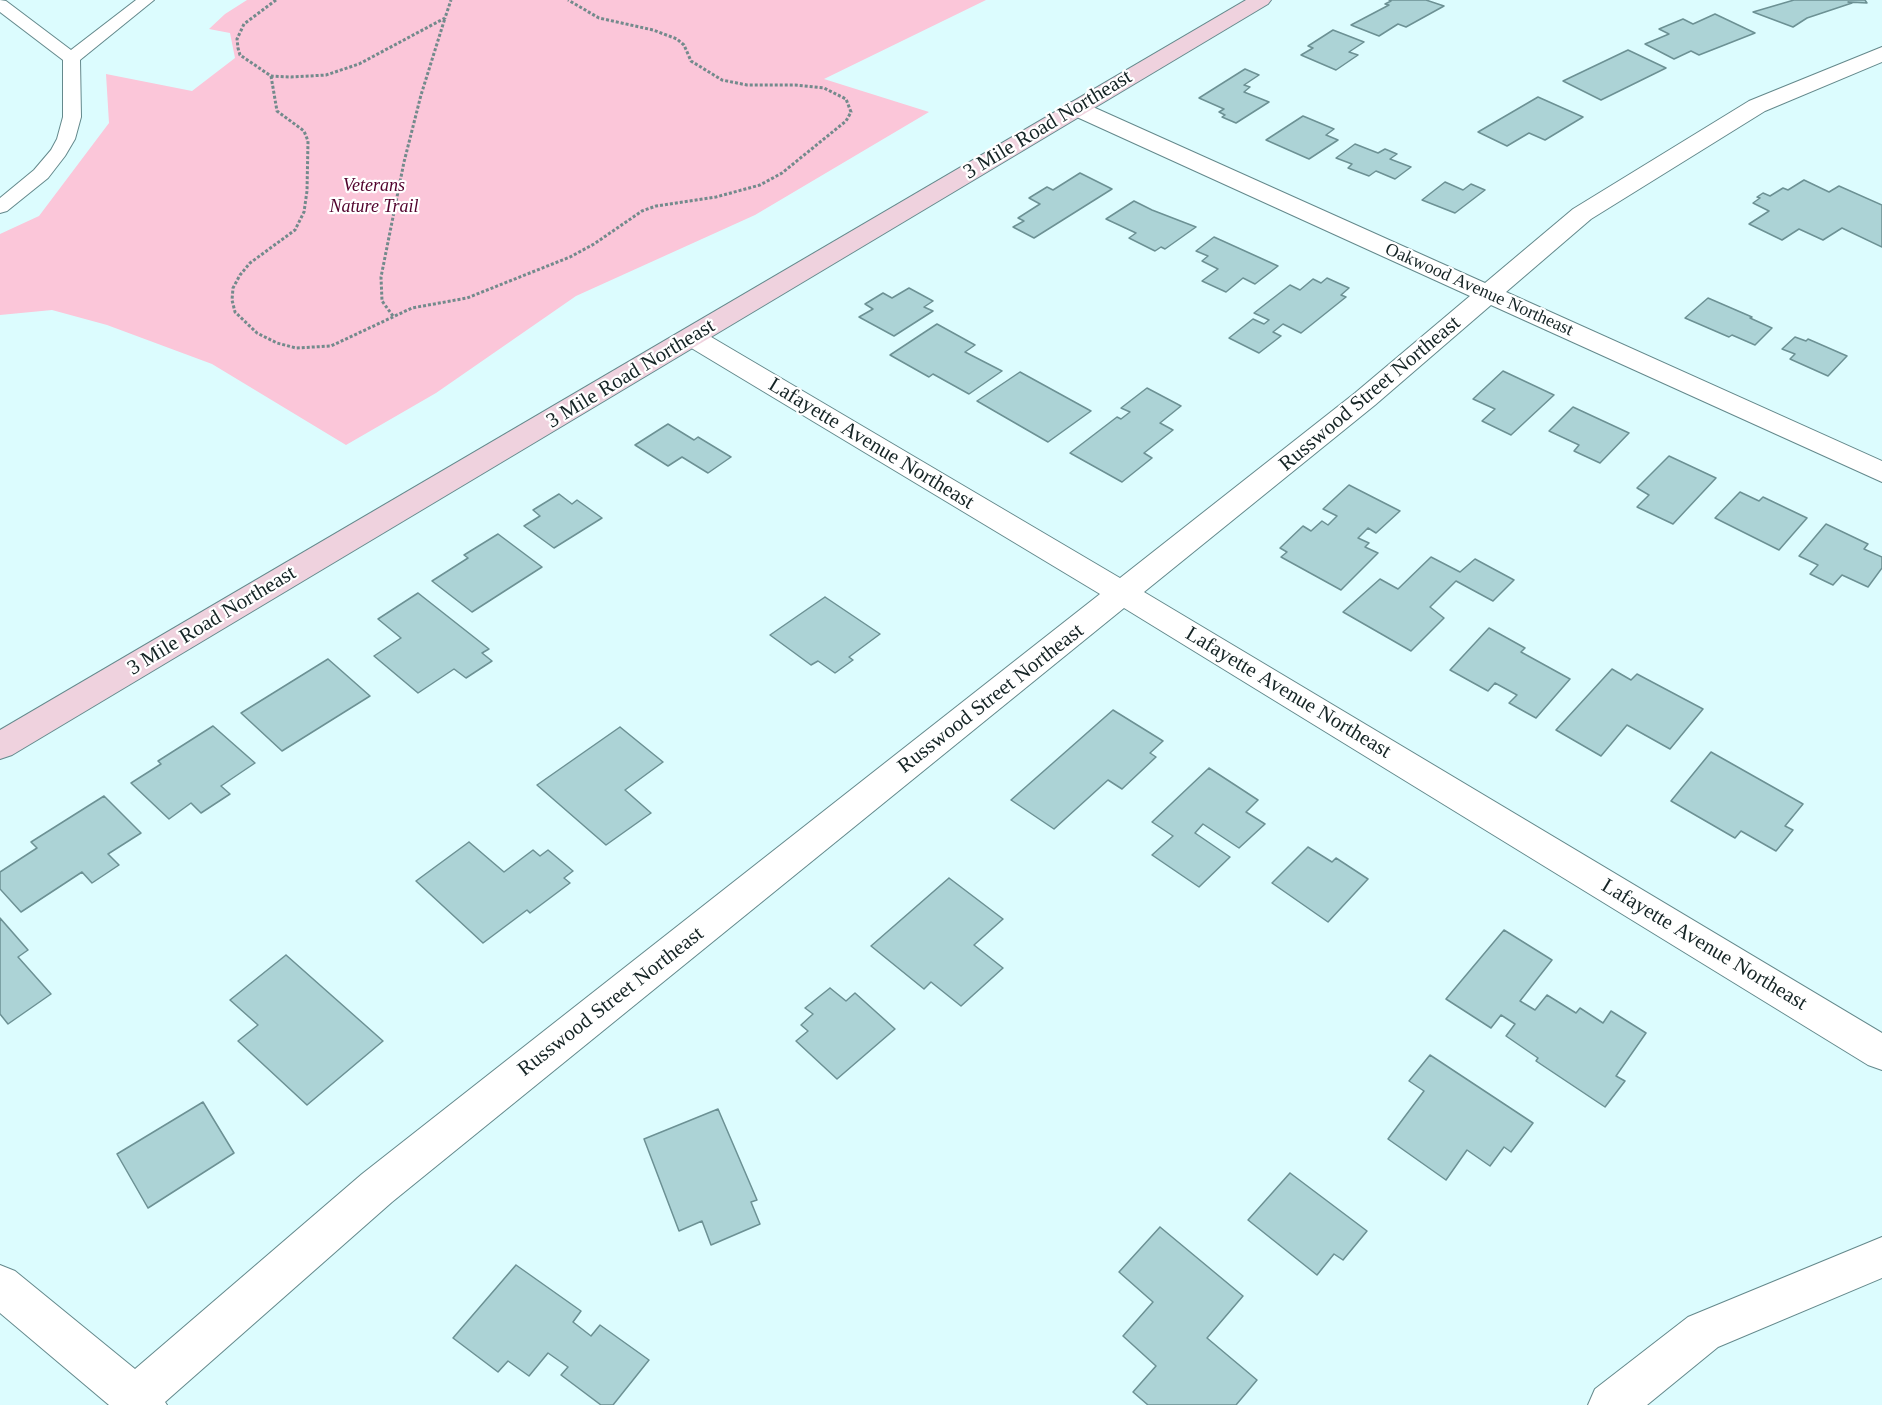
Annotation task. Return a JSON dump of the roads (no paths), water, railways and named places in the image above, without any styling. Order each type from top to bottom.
[{"type":"main road","name":"3 Mile Road Northeast","points":[[0,746],[1261,0]]},
{"type":"street","name":"Russwood Street Northeast","points":[[140,1402],[377,1188],[1124,594],[1365,399],[1582,214],[1757,106],[1882,54]]},
{"type":"street","name":"Oakwood Avenue Northeast","points":[[1076,108],[1882,472]]},
{"type":"street","name":"Lafayette Avenue Northeast","points":[[692,337],[1124,594],[1882,1053]]},
{"type":"street","points":[[1611,1405],[1703,1332],[1882,1257]]},
{"type":"street","points":[[0,1286],[140,1402]]},
{"type":"lane","points":[[71,58],[146,0]]},
{"type":"lane","points":[[0,4],[71,58]]},
{"type":"lane","points":[[0,207],[52,163],[66,139],[72,117],[71,58]]},
{"type":"park label","name":"Veterans Nature Trail","points":[[374,196]]}]
